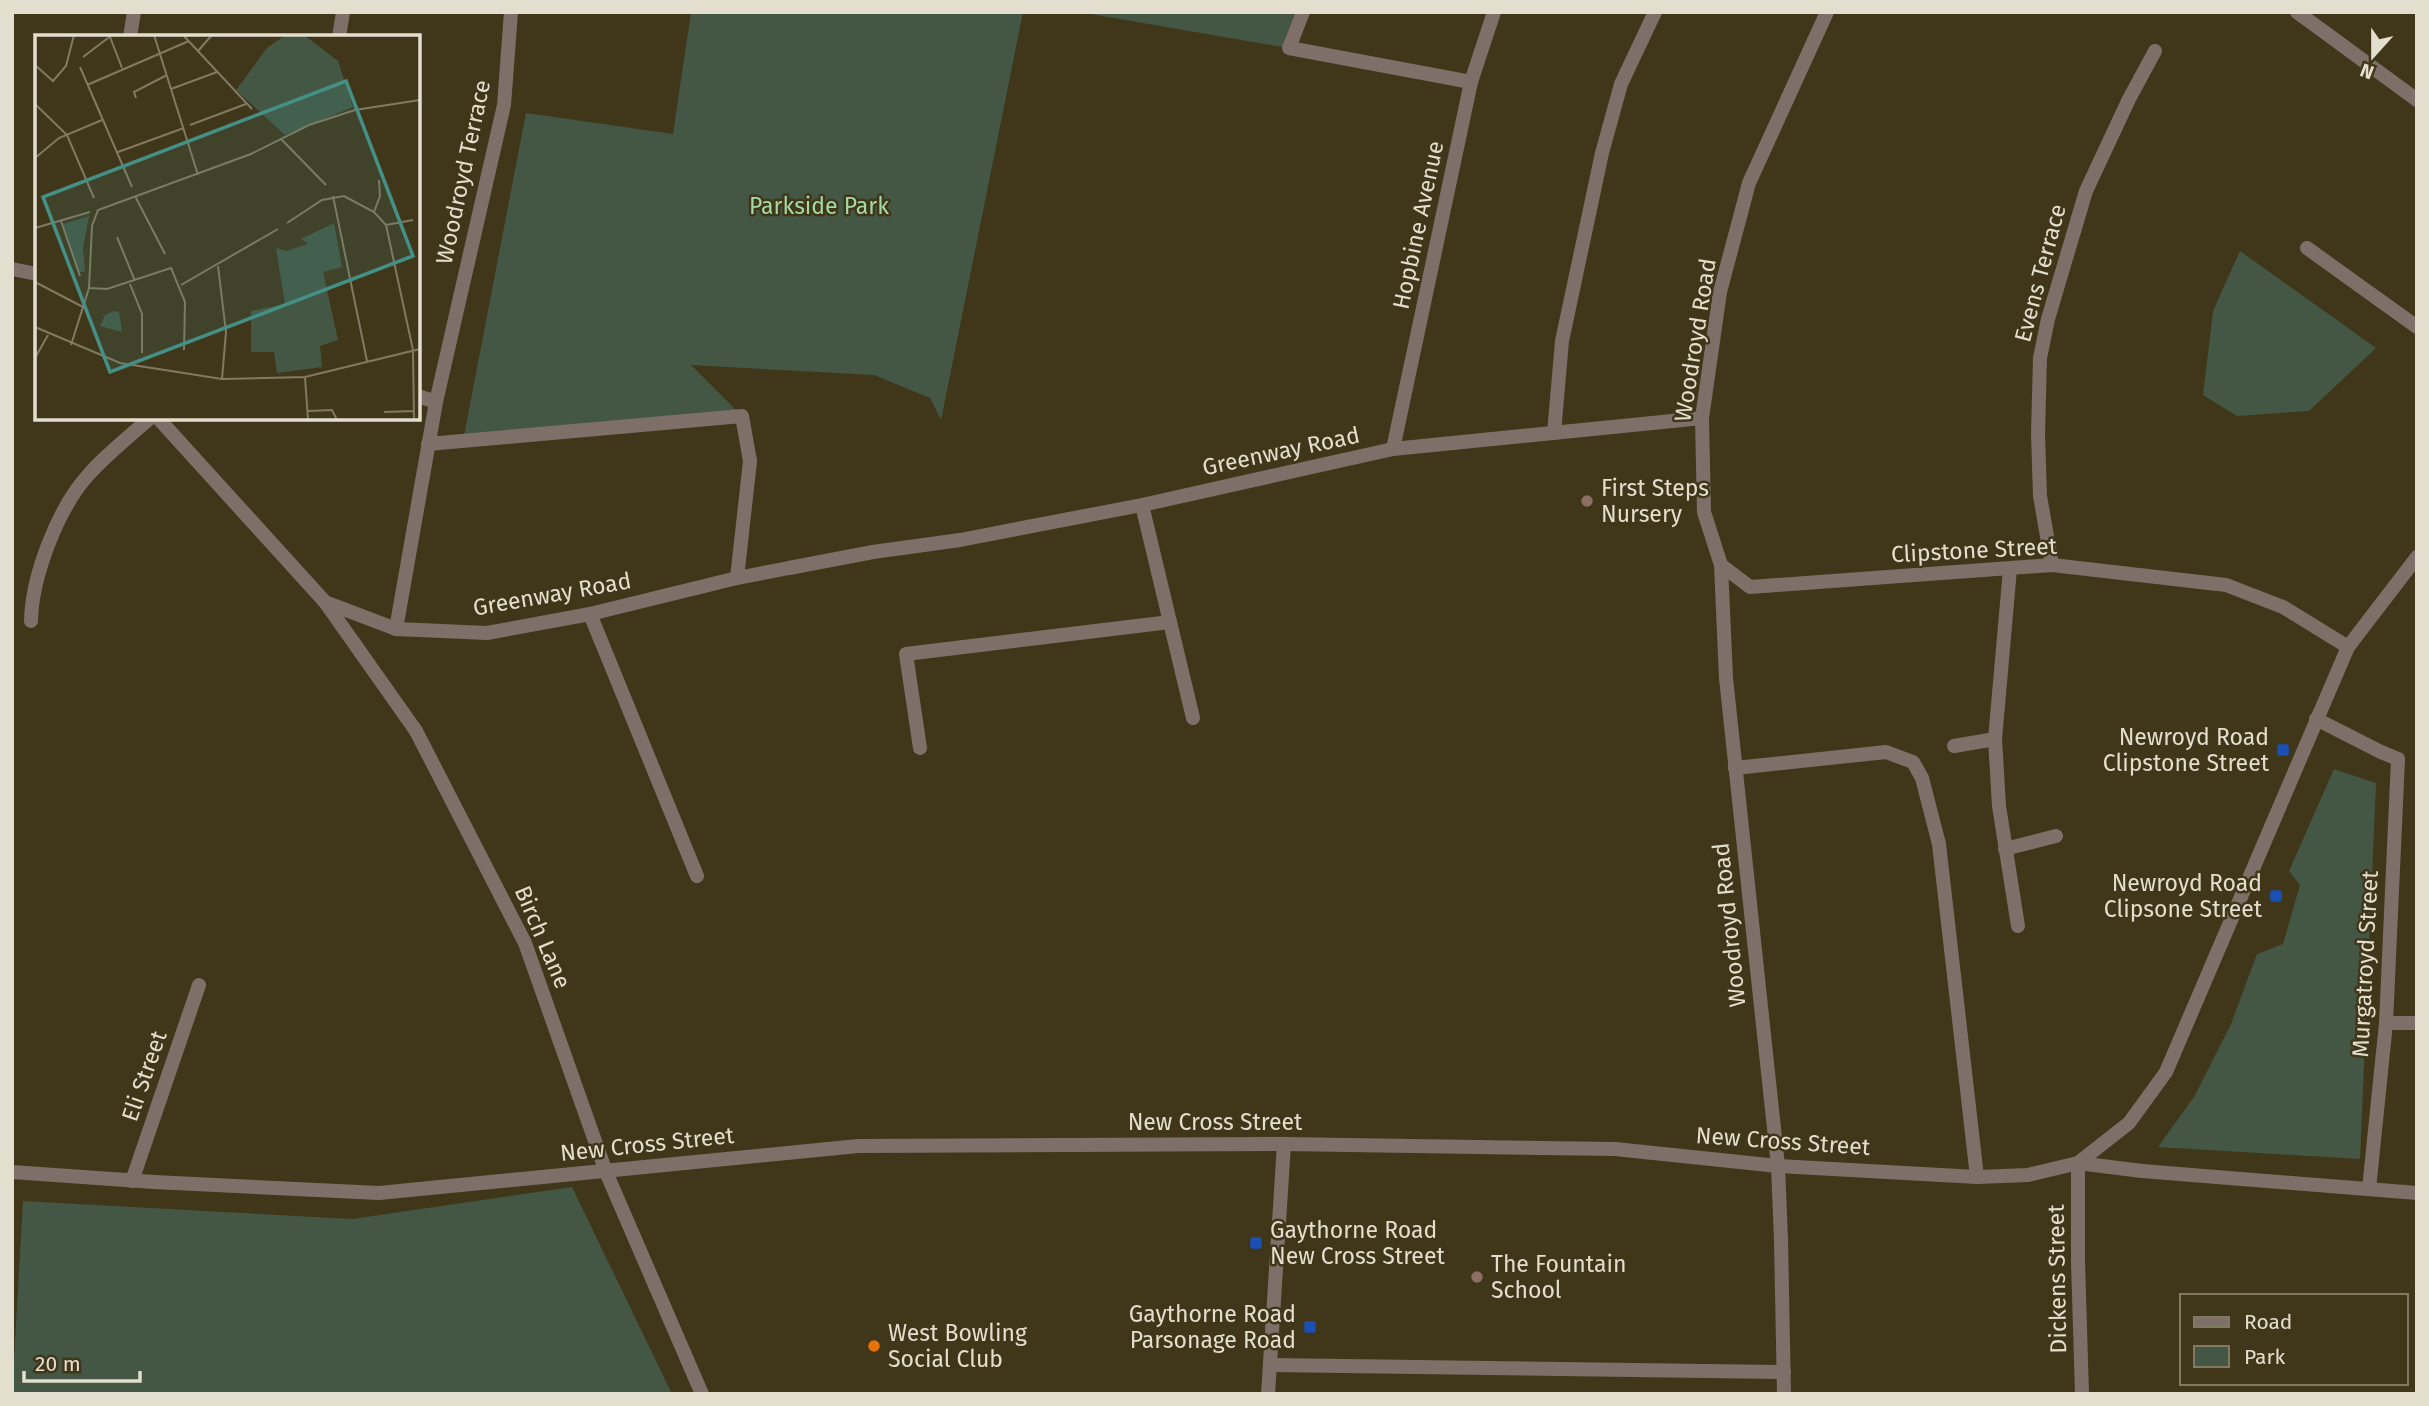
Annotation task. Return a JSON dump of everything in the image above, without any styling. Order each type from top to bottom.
[{"type":"street","points":[[130,35],[134,12]]},
{"type":"street","points":[[339,35],[343,12]]},
{"type":"street","name":"Woodroyd Terrace","points":[[396,629],[436,402],[505,105],[511,12]]},
{"type":"street","points":[[1303,12],[1289,48],[1471,82]]},
{"type":"street","name":"Hopbine Avenue","points":[[1393,449],[1471,82],[1494,12]]},
{"type":"street","points":[[1555,433],[1562,341],[1602,153],[1620,84],[1655,12]]},
{"type":"street","name":"Woodroyd Road","points":[[1784,1372],[1778,1166],[1726,678],[1721,565],[1704,512],[1702,418],[1720,292],[1749,183],[1826,12]]},
{"type":"street","points":[[2297,12],[2417,100]]},
{"type":"street","name":"Evens Terrace","points":[[2052,565],[2040,496],[2038,434],[2040,358],[2048,318],[2086,191],[2129,99],[2155,51]]},
{"type":"street","points":[[2307,248],[2417,327]]},
{"type":"street","points":[[12,269],[35,274]]},
{"type":"street","points":[[420,397],[436,402]]},
{"type":"street","points":[[428,444],[742,416],[750,461],[737,578]]},
{"type":"street","name":"Greenway Road","points":[[325,602],[396,629],[487,633],[590,614],[737,578],[873,552],[960,540],[1142,505],[1393,449],[1702,418]]},
{"type":"street","points":[[30,621],[31,601],[51,540],[68,503],[89,473],[148,420]]},
{"type":"street","points":[[160,420],[325,602]]},
{"type":"street","points":[[1142,505],[1193,718]]},
{"type":"street","points":[[2078,1163],[2129,1123],[2166,1072],[2347,647],[2417,557]]},
{"type":"street","name":"Clipstone Street","points":[[1721,565],[1750,587],[2052,565],[2226,585],[2283,607],[2347,647]]},
{"type":"street","points":[[2011,569],[1994,739],[1999,806],[2018,926]]},
{"type":"street","name":"Birch Lane","points":[[325,602],[416,731],[525,943],[606,1171],[702,1394]]},
{"type":"street","points":[[590,614],[697,876]]},
{"type":"street","points":[[920,748],[906,654],[1170,622]]},
{"type":"street","name":"Murgatroyd Street","points":[[2316,719],[2398,759],[2386,1023],[2369,1189]]},
{"type":"street","points":[[1954,746],[1994,739]]},
{"type":"street","points":[[1735,768],[1886,752],[1913,762],[1922,778],[1940,844],[1978,1177]]},
{"type":"street","points":[[2005,849],[2056,836]]},
{"type":"street","name":"Eli Street","points":[[132,1181],[200,985]]},
{"type":"street","points":[[2386,1023],[2417,1023]]},
{"type":"street","points":[[1268,1394],[1284,1144]]},
{"type":"street","name":"New Cross Street","points":[[12,1172],[132,1181],[379,1193],[859,1146],[1284,1144],[1615,1149],[1778,1166],[1978,1177],[2028,1175],[2078,1163],[2141,1171],[2417,1193]]},
{"type":"street","name":"Dickens Street","points":[[2078,1163],[2082,1394]]},
{"type":"street","points":[[1270,1366],[1784,1372],[1784,1394]]},
{"type":"green space","name":"Parkside Park","points":[[691,12],[1023,12],[941,420],[930,398],[874,375],[691,365],[742,416],[463,441],[526,113],[673,134]]},
{"type":"green space","points":[[1079,12],[1295,12],[1282,47]]},
{"type":"green space","points":[[2240,251],[2376,348],[2309,411],[2237,416],[2203,395],[2213,311]]},
{"type":"green space","points":[[2334,769],[2376,783],[2360,1159],[2158,1147],[2194,1097],[2231,1024],[2257,954],[2283,944],[2300,885],[2289,871]]},
{"type":"green space","points":[[572,1187],[672,1394],[12,1394],[23,1201],[352,1219]]},
{"type":"place","name":"First Steps Nursery","points":[[1587,501]]},
{"type":"place","name":"Newroyd Road Clipstone Street","points":[[2283,750]]},
{"type":"place","name":"Newroyd Road Clipsone Street","points":[[2276,896]]},
{"type":"place","name":"Gaythorne Road New Cross Street","points":[[1256,1243]]},
{"type":"place","name":"The Fountain School","points":[[1477,1277]]},
{"type":"place","name":"Gaythorne Road Parsonage Road","points":[[1310,1327]]},
{"type":"place","name":"West Bowling Social Club","points":[[874,1346]]}]
